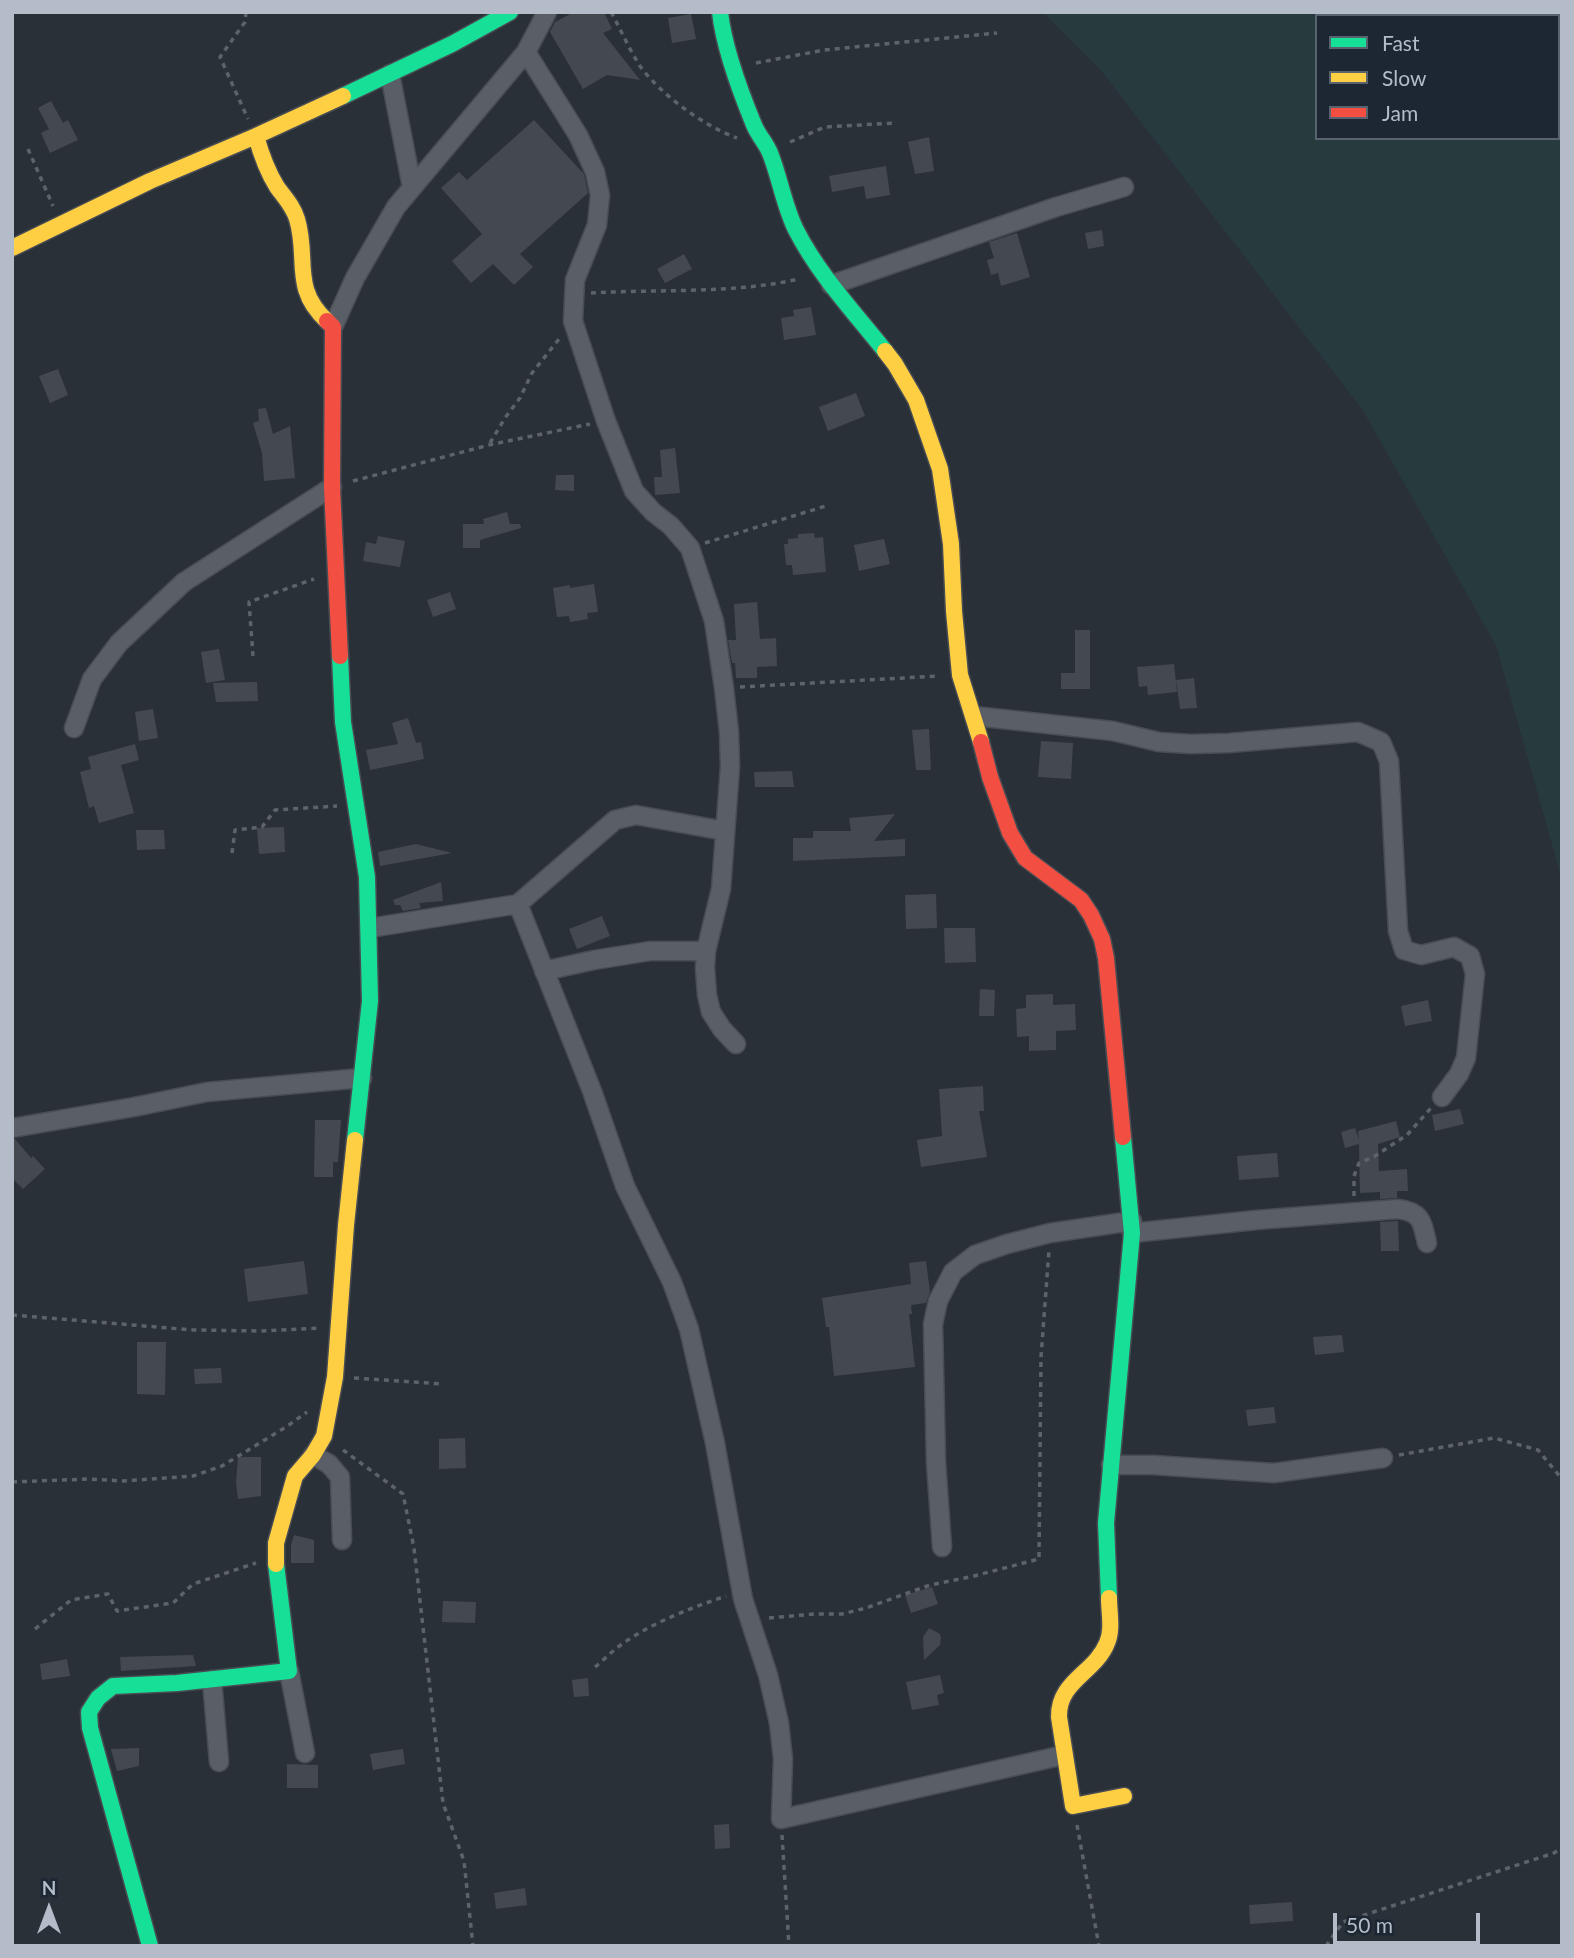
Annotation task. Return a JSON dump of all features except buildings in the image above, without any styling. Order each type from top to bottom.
[{"type":"street","points":[[12,248],[150,181],[390,74],[510,12]]},
{"type":"street","points":[[305,1753],[289,1671],[275,1557],[276,1543],[295,1476],[313,1455],[324,1436],[335,1377],[346,1226],[370,1001],[368,877],[343,722],[332,487],[333,327],[355,278],[396,207],[526,52],[547,12]]},
{"type":"street","points":[[720,12],[722,29],[734,68],[755,127],[769,151],[795,228],[826,279],[895,364],[916,400],[940,469],[951,544],[960,675],[990,777],[1010,833],[1025,858],[1081,900],[1102,939],[1132,1227],[1106,1523],[1110,1634],[1101,1657],[1071,1685],[1060,1702],[1064,1755],[1073,1806],[1124,1796]]},
{"type":"street","points":[[526,52],[578,135],[595,172],[600,195],[597,225],[575,280],[573,321],[606,421],[634,491],[690,548],[714,621],[724,688],[730,767],[721,889],[706,950],[707,995],[711,1012],[736,1044]]},
{"type":"street","points":[[390,74],[412,187]]},
{"type":"street","points":[[256,136],[262,158],[293,208],[298,223],[307,294],[314,308],[333,327]]},
{"type":"street","points":[[826,279],[1124,187]]},
{"type":"street","points":[[74,728],[92,680],[128,634],[184,582],[332,487]]},
{"type":"street","points":[[974,716],[1112,731],[1159,742],[1229,743],[1358,732],[1381,742],[1389,761],[1398,931],[1404,950],[1421,955],[1454,947],[1469,956],[1475,974],[1466,1058],[1452,1087],[1442,1097]]},
{"type":"street","points":[[370,928],[518,904],[615,820],[636,815],[724,831]]},
{"type":"street","points":[[518,904],[592,1091],[625,1186],[672,1282],[689,1329],[715,1443],[741,1591],[768,1675],[779,1723],[783,1759],[781,1819],[1064,1755]]},
{"type":"street","points":[[544,971],[650,951],[706,950]]},
{"type":"street","points":[[12,1128],[207,1092],[362,1078]]},
{"type":"street","points":[[942,1547],[936,1462],[933,1324],[938,1301],[953,1272],[975,1255],[1050,1233],[1398,1209],[1417,1214],[1427,1243]]},
{"type":"street","points":[[313,1455],[329,1464],[340,1477],[342,1539]]},
{"type":"street","points":[[1111,1465],[1164,1465],[1274,1474],[1382,1458]]},
{"type":"street","points":[[150,1946],[90,1728],[89,1712],[98,1698],[113,1686],[212,1680],[289,1671]]},
{"type":"street","points":[[212,1680],[219,1762]]},
{"type":"path","points":[[246,12],[245,22],[220,57],[256,136]]},
{"type":"path","points":[[611,12],[640,65],[656,86],[718,131],[769,151],[825,127],[895,123]]},
{"type":"path","points":[[734,68],[824,50],[997,33]]},
{"type":"path","points":[[28,149],[61,223]]},
{"type":"path","points":[[574,294],[712,289],[826,279]]},
{"type":"path","points":[[489,445],[520,398],[532,373],[573,321]]},
{"type":"path","points":[[332,487],[489,445],[606,421]]},
{"type":"path","points":[[690,548],[827,506]]},
{"type":"path","points":[[253,656],[249,602],[335,571]]},
{"type":"path","points":[[724,688],[960,675]]},
{"type":"path","points":[[232,853],[235,830],[262,827],[275,810],[356,805]]},
{"type":"path","points":[[1354,1213],[1354,1176],[1359,1163],[1407,1135],[1442,1097]]},
{"type":"path","points":[[750,1620],[842,1614],[930,1585],[1039,1559],[1041,1357],[1050,1233]]},
{"type":"path","points":[[12,1315],[193,1330],[261,1331],[339,1326]]},
{"type":"path","points":[[335,1377],[443,1384]]},
{"type":"path","points":[[12,1482],[88,1479],[124,1481],[193,1476],[209,1472],[286,1427],[332,1394]]},
{"type":"path","points":[[324,1436],[403,1494],[414,1548],[443,1803],[464,1861],[473,1946]]},
{"type":"path","points":[[1382,1458],[1494,1438],[1538,1450],[1562,1479]]},
{"type":"path","points":[[35,1629],[71,1600],[108,1594],[117,1611],[173,1603],[193,1584],[275,1557]]},
{"type":"path","points":[[595,1667],[624,1643],[680,1612],[741,1591]]},
{"type":"path","points":[[1073,1806],[1099,1946]]},
{"type":"path","points":[[781,1819],[789,1946]]},
{"type":"path","points":[[1326,1946],[1343,1922],[1554,1853],[1562,1848]]},
{"type":"green space","points":[[1043,12],[1562,12],[1562,880],[1496,645],[1362,409],[1100,69]]},
{"type":"traffic: fast","points":[[343,96],[452,44],[510,12]]},
{"type":"traffic: fast","points":[[720,12],[738,84],[756,129],[770,153],[796,230],[826,278],[885,351]]},
{"type":"traffic: fast","points":[[340,656],[343,722],[367,877],[370,1001],[355,1140]]},
{"type":"traffic: fast","points":[[1109,1598],[1106,1523],[1132,1233],[1123,1137]]},
{"type":"traffic: fast","points":[[150,1946],[90,1728],[89,1712],[98,1698],[113,1686],[177,1683],[289,1671],[276,1564]]},
{"type":"traffic: slow","points":[[12,248],[150,181],[343,96]]},
{"type":"traffic: slow","points":[[256,136],[270,175],[295,214],[300,234],[305,285],[316,309],[327,321]]},
{"type":"traffic: slow","points":[[885,351],[916,400],[940,469],[951,544],[960,675],[981,742]]},
{"type":"traffic: slow","points":[[276,1564],[276,1543],[295,1476],[313,1455],[324,1436],[335,1377],[355,1140]]},
{"type":"traffic: slow","points":[[1109,1598],[1110,1627],[1107,1643],[1094,1662],[1064,1694],[1059,1717],[1073,1806],[1124,1796]]},
{"type":"traffic: jam","points":[[327,321],[333,327],[332,487],[340,656]]},
{"type":"traffic: jam","points":[[981,742],[1010,833],[1025,858],[1081,900],[1102,939],[1123,1137]]}]
